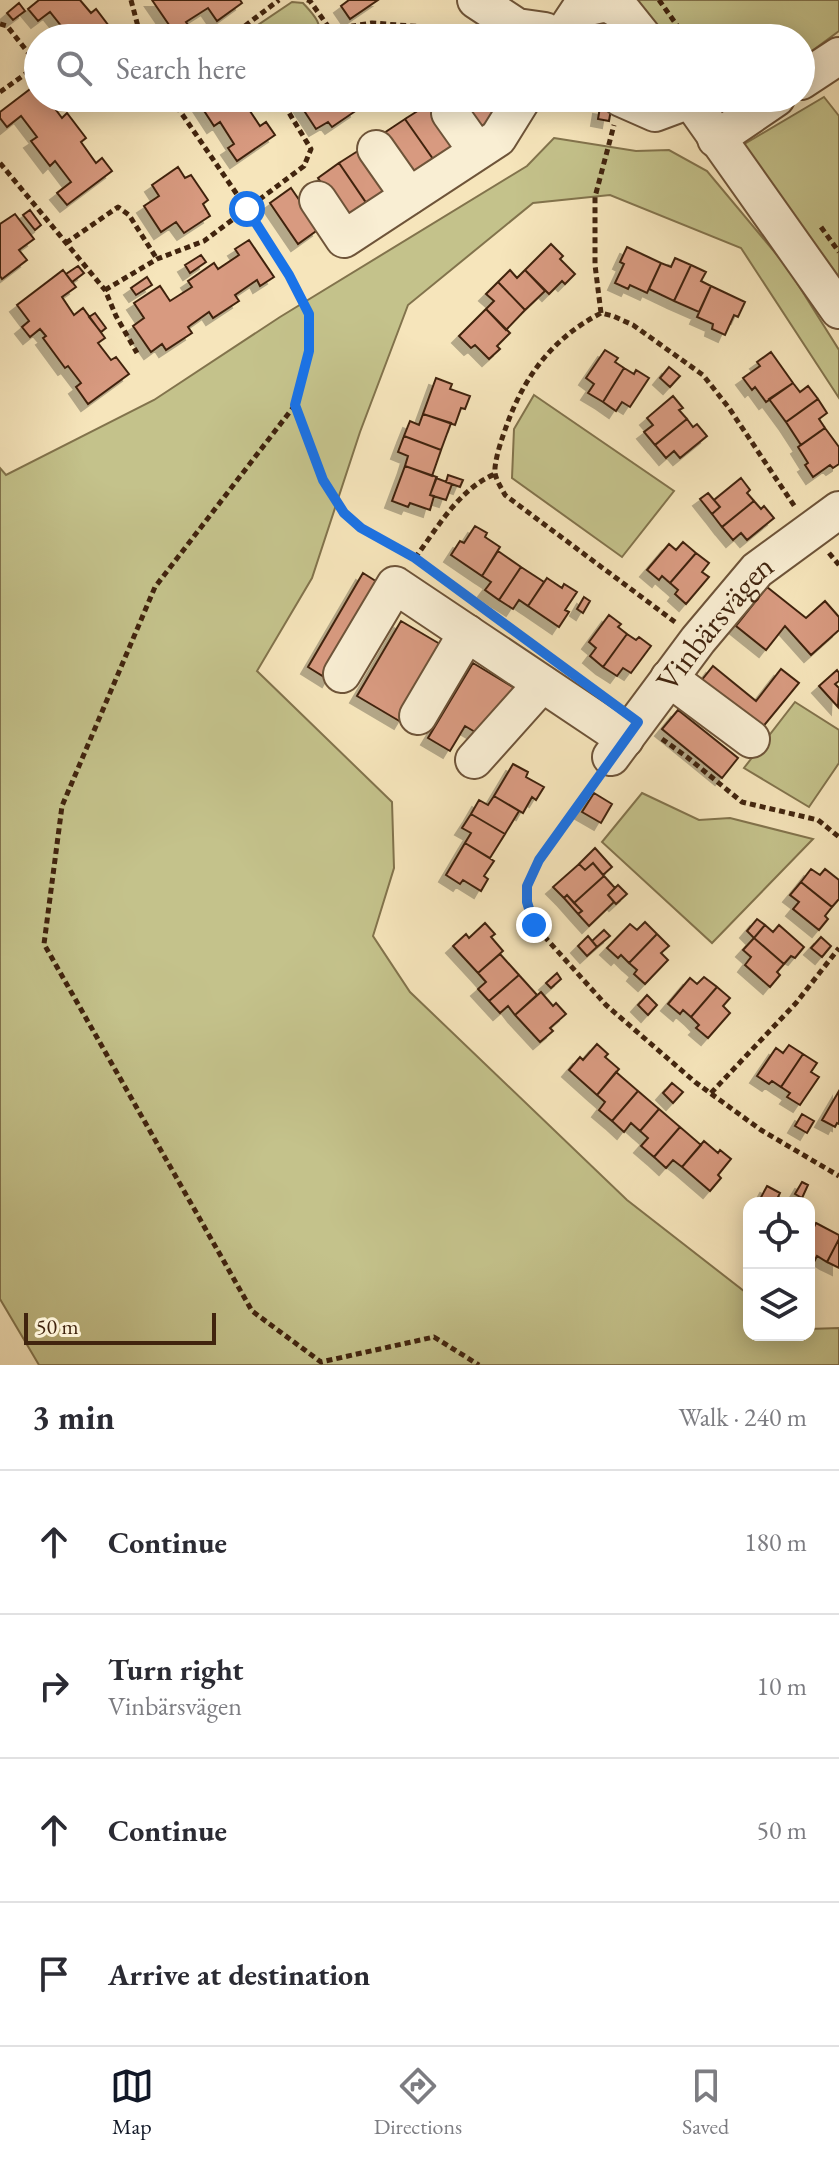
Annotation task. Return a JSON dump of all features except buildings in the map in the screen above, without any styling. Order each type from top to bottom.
[{"type":"street","points":[[570,24],[580,9],[607,3],[624,13],[633,24]]},
{"type":"street","points":[[470,15],[492,24]]},
{"type":"street","points":[[815,72],[839,56]]},
{"type":"street","points":[[318,200],[344,239],[498,138],[514,112]]},
{"type":"street","points":[[698,112],[839,310]]},
{"type":"street","points":[[716,139],[756,112]]},
{"type":"street","points":[[450,113],[477,151]]},
{"type":"street","points":[[376,149],[409,196]]},
{"type":"street","name":"Vinbärsvägen","points":[[625,739],[698,640],[757,570],[825,520]]},
{"type":"street","points":[[342,674],[395,585],[625,739]]},
{"type":"street","points":[[418,716],[467,633]]},
{"type":"street","points":[[669,678],[751,739]]},
{"type":"street","points":[[474,760],[542,684]]},
{"type":"path","points":[[131,0],[137,24]]},
{"type":"path","points":[[252,24],[279,0]]},
{"type":"path","points":[[307,0],[326,24]]},
{"type":"path","points":[[659,0],[676,24]]},
{"type":"path","points":[[365,24],[470,15]]},
{"type":"path","points":[[0,24],[7,26],[24,47]]},
{"type":"path","points":[[0,92],[24,75]]},
{"type":"path","points":[[181,112],[289,275],[309,314],[309,351],[295,405],[155,587],[62,806],[44,944],[252,1311],[321,1362],[434,1337],[479,1365]]},
{"type":"path","points":[[105,290],[157,259],[204,241],[298,172],[311,149],[289,112]]},
{"type":"path","points":[[601,313],[595,265],[595,197],[617,112]]},
{"type":"path","points":[[0,163],[105,290],[137,353]]},
{"type":"path","points":[[66,243],[118,207],[129,215],[157,259]]},
{"type":"path","points":[[698,640],[505,495],[495,474],[500,443],[512,409],[531,373],[561,338],[601,313],[633,325],[703,375],[825,520]]},
{"type":"path","points":[[295,405],[323,480],[344,513],[361,528],[415,558],[440,576]]},
{"type":"path","points":[[415,558],[460,498],[481,479],[495,474]]},
{"type":"path","points":[[839,837],[818,820],[742,802],[687,757],[625,739],[539,860],[527,886],[527,902],[534,925],[606,1005],[695,1082],[761,1130],[839,1176]]},
{"type":"path","points":[[711,1093],[796,1003],[839,948]]},
{"type":"shaded area","points":[[632,0],[839,0],[839,31],[815,49],[815,24],[649,24]]},
{"type":"shaded area","points":[[292,2],[303,3],[318,24],[259,24]]},
{"type":"shaded area","points":[[824,97],[839,116],[839,313],[736,149],[799,112],[815,112],[815,102]]},
{"type":"shaded area","points":[[554,138],[636,151],[669,150],[707,171],[787,267],[839,350],[839,398],[741,248],[610,195],[533,203],[408,305],[360,432],[312,578],[257,671],[392,802],[394,868],[373,936],[410,992],[627,1200],[743,1290],[743,1341],[815,1341],[815,1329],[839,1328],[839,1365],[39,1365],[0,1299],[0,468],[6,475],[154,400],[280,317],[527,166]]},
{"type":"shaded area","points":[[534,395],[674,491],[622,557],[512,478],[514,429]]},
{"type":"shaded area","points":[[795,702],[839,730],[839,763],[809,807],[744,768]]},
{"type":"shaded area","points":[[642,793],[699,820],[730,818],[813,839],[712,943],[602,842]]},
{"type":"route","points":[[247,209],[289,275],[309,314],[309,351],[295,405],[323,480],[344,513],[361,528],[415,558],[638,722],[539,860],[527,886],[527,902],[534,925]]}]
